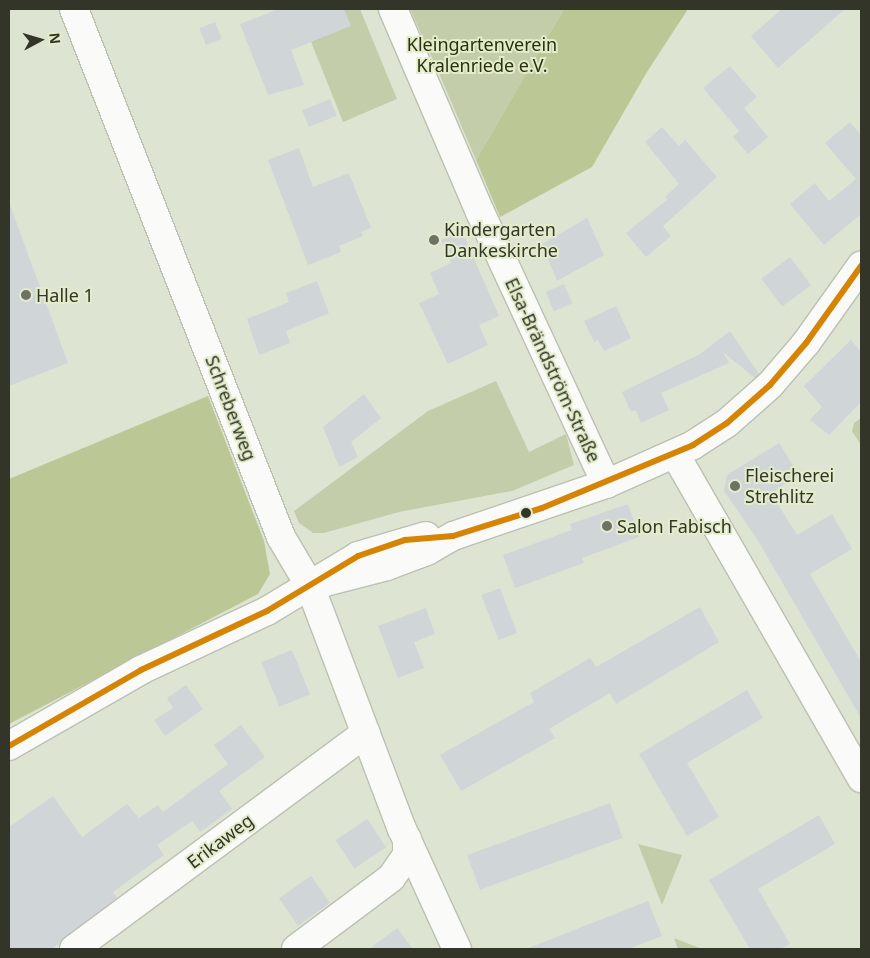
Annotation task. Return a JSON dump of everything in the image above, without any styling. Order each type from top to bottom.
[{"type":"street","name":"Schreberweg","points":[[74,9],[281,536],[310,586],[407,840],[441,909],[457,949]]},
{"type":"street","name":"Elsa-Brändström-Straße","points":[[393,9],[480,212],[606,484]]},
{"type":"street","points":[[9,746],[141,670],[267,611],[310,586],[387,566],[427,551],[453,536],[606,484],[675,454],[727,423],[770,385],[806,342],[861,266]]},
{"type":"street","points":[[675,454],[861,778]]},
{"type":"street","name":"Erikaweg","points":[[74,949],[366,733]]},
{"type":"street","name":"Schreberweg","points":[[393,804],[424,836],[434,861],[441,909]]},
{"type":"street","points":[[296,949],[392,878],[406,855],[407,840]]},
{"type":"green space","name":"Kleingartenverein Kralenriede e.V.","points":[[298,9],[360,9],[397,99],[343,122]]},
{"type":"green space","name":"Kleingartenverein Kralenriede e.V.","points":[[410,9],[564,9],[476,160],[441,78]]},
{"type":"green space","points":[[564,9],[688,9],[647,72],[592,167],[500,217],[476,160]]},
{"type":"green space","points":[[496,381],[529,452],[566,434],[574,465],[512,491],[399,512],[324,533],[313,533],[299,523],[294,511],[428,411]]},
{"type":"green space","points":[[208,396],[264,541],[270,574],[258,594],[9,724],[9,479]]},
{"type":"green space","points":[[861,418],[861,445],[852,431],[854,423]]},
{"type":"green space","points":[[638,844],[682,855],[662,905]]},
{"type":"green space","points":[[674,938],[702,949],[678,949]]},
{"type":"building","points":[[279,9],[344,9],[351,26],[291,50],[304,85],[268,95],[240,24]]},
{"type":"building","points":[[782,9],[845,9],[778,68],[751,36]]},
{"type":"building","points":[[215,22],[222,39],[206,45],[199,28]]},
{"type":"building","points":[[730,66],[757,97],[744,108],[768,137],[748,154],[733,137],[739,131],[703,88]]},
{"type":"building","points":[[330,99],[337,116],[309,127],[302,110]]},
{"type":"building","points":[[850,122],[861,135],[861,214],[824,245],[790,204],[815,183],[829,201],[856,179],[825,143]]},
{"type":"building","points":[[662,127],[679,146],[685,140],[717,177],[663,226],[671,236],[646,257],[626,233],[668,199],[665,197],[679,184],[645,142]]},
{"type":"building","points":[[299,148],[313,187],[349,173],[371,228],[361,232],[363,236],[339,246],[341,252],[308,265],[268,160]]},
{"type":"building","name":"Halle 1","points":[[9,206],[68,363],[9,386]]},
{"type":"building","points":[[587,218],[604,255],[557,281],[542,244]]},
{"type":"building","points":[[462,231],[499,316],[479,325],[488,345],[448,364],[419,303],[439,294],[430,273],[451,263],[441,240]]},
{"type":"building","points":[[790,257],[811,285],[782,307],[761,279]]},
{"type":"building","points":[[317,281],[329,313],[286,331],[290,343],[259,355],[247,319],[289,302],[286,293]]},
{"type":"building","points":[[564,284],[572,303],[554,311],[546,292]]},
{"type":"building","points":[[616,306],[631,338],[604,351],[598,340],[594,342],[584,321]]},
{"type":"building","points":[[730,331],[759,374],[755,378],[723,352],[729,363],[661,393],[669,410],[641,423],[636,410],[631,412],[622,392],[700,354]]},
{"type":"building","points":[[851,340],[861,352],[861,402],[829,435],[810,420],[822,407],[804,386]]},
{"type":"building","points":[[364,394],[381,418],[351,442],[358,457],[339,467],[323,427]]},
{"type":"building","points":[[779,443],[799,475],[771,493],[797,535],[832,514],[852,549],[810,574],[861,662],[861,718],[757,539],[724,491],[727,475]]},
{"type":"building","points":[[628,504],[639,537],[582,558],[584,563],[515,588],[503,555],[572,530],[570,524]]},
{"type":"building","points":[[500,588],[517,633],[499,640],[481,595]]},
{"type":"building","points":[[700,607],[719,642],[616,704],[610,693],[549,729],[555,738],[461,791],[440,755],[534,702],[530,693],[590,658],[596,667]]},
{"type":"building","points":[[426,608],[435,634],[414,642],[424,668],[398,678],[378,626]]},
{"type":"building","points":[[292,650],[310,695],[279,707],[261,662]]},
{"type":"building","points":[[186,685],[203,709],[165,736],[154,720],[173,708],[167,698]]},
{"type":"building","points":[[747,690],[763,718],[687,763],[719,817],[687,836],[639,754]]},
{"type":"building","points":[[241,725],[265,757],[219,791],[232,809],[200,832],[192,821],[157,845],[164,855],[113,892],[117,898],[52,949],[9,949],[9,827],[53,796],[82,837],[127,804],[139,818],[158,805],[163,812],[228,764],[214,745]]},
{"type":"building","points":[[610,803],[623,838],[480,890],[467,855]]},
{"type":"building","points":[[819,815],[835,844],[758,889],[790,944],[780,949],[750,949],[709,880]]},
{"type":"building","points":[[367,819],[386,847],[355,868],[335,840]]},
{"type":"building","points":[[311,876],[330,903],[298,925],[279,898]]},
{"type":"building","points":[[648,901],[662,936],[628,949],[526,949]]},
{"type":"building","points":[[397,928],[413,949],[369,949]]},
{"type":"transit line","points":[[9,746],[141,670],[267,611],[358,556],[405,540],[453,536],[542,508],[693,445],[727,423],[770,385],[806,343],[861,266]]},
{"type":"place","name":"Kindergarten Dankeskirche","points":[[434,240]]},
{"type":"place","name":"Halle 1","points":[[26,295]]},
{"type":"place","name":"Fleischerei Strehlitz","points":[[735,486]]},
{"type":"place","name":"Salon Fabisch","points":[[607,526]]}]
